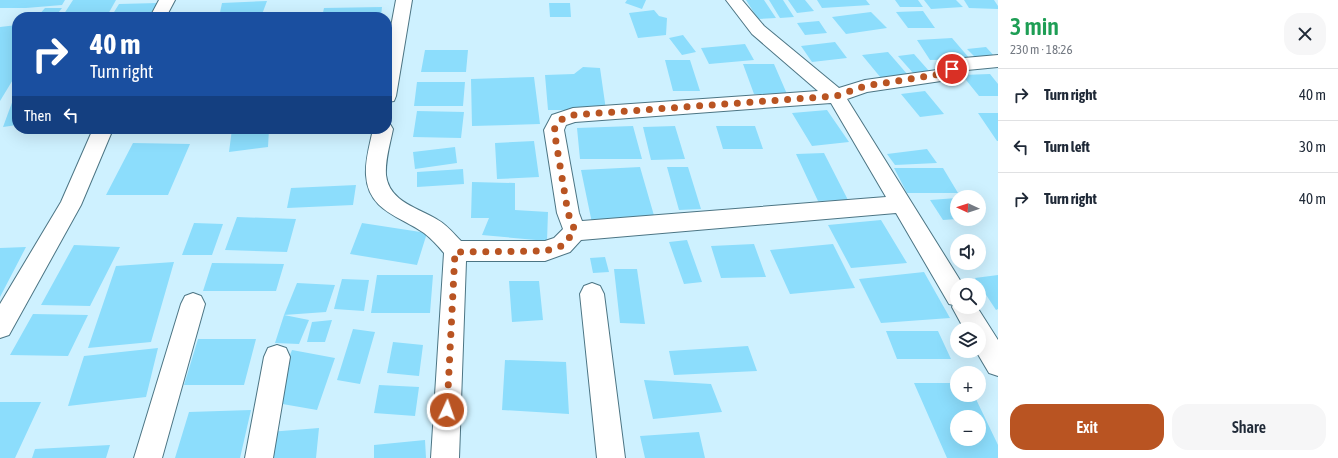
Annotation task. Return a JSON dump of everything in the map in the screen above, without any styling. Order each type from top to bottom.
[{"type":"street","points":[[160,12],[166,0]]},
{"type":"street","points":[[392,68],[404,0]]},
{"type":"street","points":[[734,0],[758,30],[836,96],[950,284]]},
{"type":"street","points":[[575,231],[568,213],[554,130],[560,120],[573,115],[836,96],[865,86],[941,74],[964,64],[998,61]]},
{"type":"street","points":[[0,328],[70,205],[101,134]]},
{"type":"street","points":[[382,134],[377,162],[377,181],[386,199],[395,208],[431,227],[444,237],[455,252],[445,458]]},
{"type":"street","points":[[455,252],[545,251],[562,246],[575,231],[902,204]]},
{"type":"street","points":[[592,294],[611,458]]},
{"type":"street","points":[[148,458],[192,304]]},
{"type":"street","points":[[986,344],[998,364]]},
{"type":"street","points":[[259,458],[277,357]]},
{"type":"building","points":[[0,0],[65,0],[62,5],[26,8],[0,8]]},
{"type":"building","points":[[73,0],[116,0],[109,12],[65,12]]},
{"type":"building","points":[[627,0],[646,0],[642,9],[625,3]]},
{"type":"building","points":[[746,0],[764,0],[776,18],[758,19]]},
{"type":"building","points":[[769,0],[783,0],[794,17],[780,18]]},
{"type":"building","points":[[788,0],[805,0],[814,11],[797,13]]},
{"type":"building","points":[[817,0],[866,0],[870,5],[822,8]]},
{"type":"building","points":[[895,0],[918,0],[923,7],[900,7]]},
{"type":"building","points":[[924,0],[956,0],[963,7],[931,9]]},
{"type":"building","points":[[964,0],[994,0],[998,6],[998,9],[969,8]]},
{"type":"building","points":[[267,1],[263,12],[220,12],[222,3]]},
{"type":"building","points":[[158,3],[154,12],[114,12],[119,4]]},
{"type":"building","points":[[549,3],[570,3],[571,17],[550,17]]},
{"type":"building","points":[[382,7],[382,12],[323,12],[324,8]]},
{"type":"building","points":[[45,8],[62,8],[59,12],[41,12]]},
{"type":"building","points":[[654,10],[659,16],[667,18],[666,35],[638,38],[629,13]]},
{"type":"building","points":[[923,11],[935,28],[908,28],[896,12]]},
{"type":"building","points":[[871,12],[887,28],[846,34],[832,17]]},
{"type":"building","points":[[819,21],[827,33],[805,35],[797,23]]},
{"type":"building","points":[[12,26],[12,81],[0,101],[0,27]]},
{"type":"building","points":[[683,35],[696,52],[682,55],[669,38]]},
{"type":"building","points":[[952,38],[970,59],[930,60],[917,40]]},
{"type":"building","points":[[835,42],[847,58],[812,62],[801,46]]},
{"type":"building","points":[[745,44],[754,60],[709,64],[701,48]]},
{"type":"building","points":[[986,47],[996,58],[977,59],[967,49]]},
{"type":"building","points":[[425,50],[468,50],[466,72],[421,72]]},
{"type":"building","points":[[888,52],[908,75],[881,78],[862,55]]},
{"type":"building","points":[[914,54],[929,71],[913,73],[898,56]]},
{"type":"building","points":[[665,60],[690,60],[700,91],[673,91]]},
{"type":"building","points":[[743,64],[774,64],[787,94],[754,94]]},
{"type":"building","points":[[583,67],[600,68],[606,110],[548,110],[545,75],[574,74]]},
{"type":"building","points":[[990,74],[998,84],[998,96],[979,96],[962,75]]},
{"type":"building","points":[[534,77],[540,124],[472,126],[471,79]]},
{"type":"building","points":[[417,82],[465,82],[463,106],[414,106]]},
{"type":"building","points":[[925,91],[944,114],[920,117],[901,94]]},
{"type":"building","points":[[12,102],[12,126],[3,127]]},
{"type":"building","points":[[827,110],[849,142],[812,146],[792,113]]},
{"type":"building","points":[[417,111],[464,112],[461,138],[413,137]]},
{"type":"building","points":[[978,113],[998,113],[998,141],[997,141]]},
{"type":"building","points":[[633,126],[642,159],[580,159],[577,128]]},
{"type":"building","points":[[675,126],[685,159],[651,160],[643,127]]},
{"type":"building","points":[[716,126],[755,126],[763,149],[723,149]]},
{"type":"building","points":[[231,134],[269,134],[268,147],[229,152]]},
{"type":"building","points":[[534,141],[539,177],[497,179],[495,143]]},
{"type":"building","points":[[133,143],[190,144],[168,195],[106,195]]},
{"type":"building","points":[[455,147],[457,163],[415,169],[413,152]]},
{"type":"building","points":[[927,149],[937,163],[895,165],[887,154]]},
{"type":"building","points":[[824,153],[848,200],[818,201],[796,154]]},
{"type":"building","points":[[640,167],[655,219],[592,223],[581,170]]},
{"type":"building","points":[[667,167],[688,167],[701,209],[679,210]]},
{"type":"building","points":[[894,168],[943,168],[956,190],[950,190],[950,193],[907,193]]},
{"type":"building","points":[[463,169],[464,184],[417,187],[417,172]]},
{"type":"building","points":[[472,182],[515,183],[515,210],[548,212],[547,241],[482,235],[489,218],[471,218]]},
{"type":"building","points":[[356,185],[353,205],[287,208],[291,188]]},
{"type":"building","points":[[950,199],[950,220],[943,220],[930,200]]},
{"type":"building","points":[[237,217],[296,219],[287,252],[225,250]]},
{"type":"building","points":[[881,220],[907,263],[851,268],[828,225]]},
{"type":"building","points":[[194,223],[223,224],[212,255],[182,255]]},
{"type":"building","points":[[362,223],[427,233],[417,265],[350,254]]},
{"type":"building","points":[[687,240],[702,282],[684,284],[669,242]]},
{"type":"building","points":[[754,244],[766,277],[721,278],[711,246]]},
{"type":"building","points":[[833,244],[855,288],[790,294],[770,250]]},
{"type":"building","points":[[74,245],[120,247],[90,306],[41,305]]},
{"type":"building","points":[[26,247],[0,297],[0,248]]},
{"type":"building","points":[[605,257],[609,272],[593,273],[590,258]]},
{"type":"building","points":[[174,262],[151,342],[88,348],[116,266]]},
{"type":"building","points":[[212,263],[284,264],[276,291],[203,291]]},
{"type":"building","points":[[614,269],[637,269],[645,324],[620,323]]},
{"type":"building","points":[[924,272],[950,318],[881,323],[859,279]]},
{"type":"building","points":[[377,275],[433,275],[430,313],[371,313]]},
{"type":"building","points":[[998,275],[998,309],[996,310],[986,295],[986,278],[975,278]]},
{"type":"building","points":[[342,279],[369,280],[364,311],[334,309]]},
{"type":"building","points":[[509,281],[539,281],[543,320],[512,322]]},
{"type":"building","points":[[297,283],[335,285],[326,312],[284,315]]},
{"type":"building","points":[[33,314],[88,315],[68,356],[10,355]]},
{"type":"building","points":[[284,315],[309,320],[299,344],[275,343]]},
{"type":"building","points":[[332,320],[325,342],[307,342],[312,322]]},
{"type":"building","points":[[353,329],[375,332],[360,384],[337,380]]},
{"type":"building","points":[[886,331],[938,331],[951,359],[897,359]]},
{"type":"building","points":[[198,339],[256,339],[244,385],[184,385]]},
{"type":"building","points":[[393,342],[423,345],[419,376],[387,373]]},
{"type":"building","points":[[748,346],[757,371],[674,375],[669,351]]},
{"type":"building","points":[[158,348],[146,397],[68,406],[84,356]]},
{"type":"building","points":[[292,350],[335,358],[317,410],[271,402]]},
{"type":"building","points":[[505,360],[566,362],[569,414],[502,410]]},
{"type":"building","points":[[644,380],[711,384],[722,412],[653,419]]},
{"type":"building","points":[[914,383],[950,383],[950,402],[977,402],[981,410],[950,410],[950,446],[986,446],[986,420],[998,445],[998,458],[947,458]]},
{"type":"building","points":[[379,385],[419,387],[415,416],[374,413]]},
{"type":"building","points":[[0,402],[41,402],[15,458],[0,458]]},
{"type":"building","points":[[251,410],[240,458],[175,458],[189,412]]},
{"type":"building","points":[[319,428],[316,458],[265,458],[269,432]]},
{"type":"building","points":[[699,432],[705,458],[645,458],[640,436]]},
{"type":"building","points":[[425,440],[426,458],[374,458],[374,445]]},
{"type":"building","points":[[110,445],[106,458],[32,458],[35,449]]},
{"type":"route","points":[[447,410],[455,252],[545,251],[562,246],[575,231],[568,213],[554,130],[560,120],[573,115],[836,96],[865,86],[941,74],[952,69]]}]
